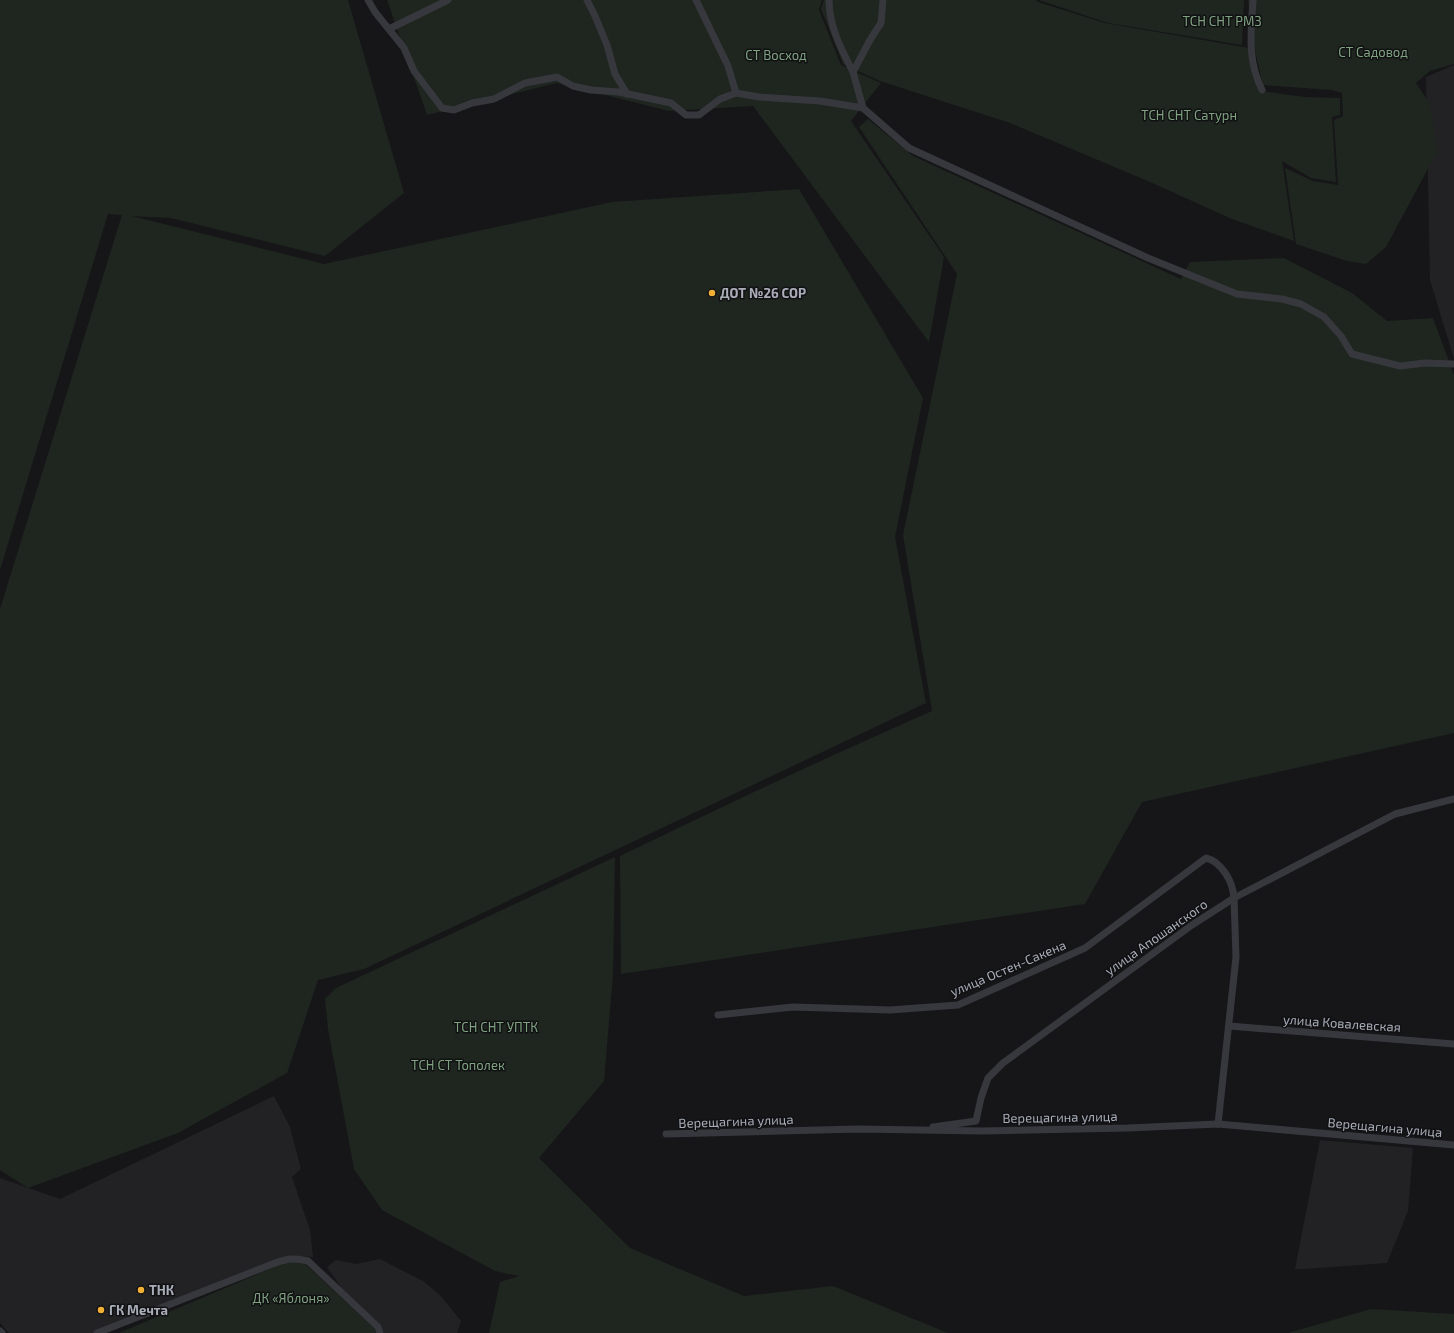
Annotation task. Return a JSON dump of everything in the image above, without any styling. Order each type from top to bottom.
[{"type":"street","points":[[368,0],[375,12],[404,48],[414,71],[442,108],[454,110],[472,103],[494,99],[525,83],[557,77],[574,86],[592,90],[627,94],[671,103],[686,115],[699,116],[720,99],[736,93],[758,97],[820,101],[864,108]]},
{"type":"street","points":[[389,29],[448,0]]},
{"type":"street","points":[[587,0],[607,45],[615,74],[627,94]]},
{"type":"street","points":[[696,0],[728,66],[736,93]]},
{"type":"street","points":[[829,0],[829,14],[839,46],[853,72],[864,108],[909,148],[1148,258],[1237,294],[1282,299],[1301,304],[1324,317],[1342,336],[1352,354],[1400,366],[1425,363],[1454,364]]},
{"type":"street","points":[[853,72],[881,23],[883,0]]},
{"type":"street","points":[[1253,0],[1250,49],[1256,79],[1262,90]]},
{"type":"street","name":"улица Апошанского","points":[[912,1130],[976,1121],[980,1098],[988,1078],[1003,1063],[1192,925],[1234,898],[1395,814],[1454,799]]},
{"type":"street","name":"улица Остен-Сакена","points":[[718,1015],[793,1007],[890,1010],[958,1005],[1085,948],[1206,858],[1223,868],[1233,891],[1234,898]]},
{"type":"street","points":[[1218,1124],[1236,957],[1234,898]]},
{"type":"street","name":"улица Ковалевская","points":[[1229,1026],[1454,1044]]},
{"type":"street","name":"Верещагина улица","points":[[666,1134],[858,1129],[982,1131],[1218,1124],[1454,1145]]},
{"type":"street","points":[[97,1333],[286,1259],[298,1258],[308,1261],[378,1327],[380,1333]]},
{"type":"shaded area","points":[[1454,65],[1454,359],[1430,280],[1426,77]]},
{"type":"shaded area","name":"ГК Мечта","points":[[274,1096],[290,1127],[301,1169],[292,1177],[310,1230],[313,1257],[291,1256],[100,1333],[9,1333],[0,1323],[0,1178],[60,1199]]},
{"type":"shaded area","points":[[1320,1140],[1413,1148],[1408,1211],[1387,1263],[1295,1269]]},
{"type":"shaded area","points":[[380,1259],[423,1281],[440,1295],[461,1321],[457,1333],[384,1333],[369,1314],[345,1293],[327,1267],[336,1260],[356,1264]]},
{"type":"green space","points":[[0,0],[348,0],[404,193],[325,256],[171,218],[132,216],[324,264],[612,202],[799,189],[923,398],[895,537],[926,703],[364,969],[318,980],[287,1073],[178,1133],[28,1188],[0,1170],[0,609],[122,215],[108,214],[0,570]]},
{"type":"green space","name":"СТ Восход","points":[[387,0],[822,0],[819,10],[841,65],[881,83],[851,121],[944,257],[929,342],[753,106],[669,111],[557,83],[427,115]]},
{"type":"green space","name":"ТСН СНТ Сатурн","points":[[824,0],[1035,0],[1105,23],[1249,48],[1261,91],[1305,97],[1340,98],[1340,115],[1332,117],[1336,182],[1311,178],[1282,161],[1294,241],[1232,219],[1150,182],[1010,123],[880,81],[843,64],[821,9]]},
{"type":"green space","name":"ТСН СНТ РМЗ","points":[[1039,0],[1244,0],[1242,45],[1108,23]]},
{"type":"green space","name":"СТ Садовод","points":[[1248,0],[1454,0],[1454,64],[1430,71],[1416,83],[1430,104],[1437,152],[1386,247],[1366,264],[1347,261],[1296,244],[1285,168],[1313,181],[1338,185],[1334,120],[1343,116],[1342,93],[1332,90],[1263,85],[1255,51]]},
{"type":"green space","points":[[868,119],[913,156],[1181,279],[1190,262],[1284,258],[1352,293],[1387,321],[1433,318],[1454,375],[1454,733],[1142,802],[1085,904],[621,974],[620,856],[775,782],[932,711],[903,535],[957,274],[859,127]]},
{"type":"green space","name":"ТСН СТ Тополек","points":[[615,857],[613,974],[604,1081],[539,1158],[630,1248],[744,1296],[833,1286],[948,1333],[489,1333],[500,1282],[519,1276],[495,1271],[382,1210],[354,1169],[328,1029],[325,999],[336,988]]},
{"type":"green space","name":"ДК «Яблоня»","points":[[302,1261],[375,1329],[376,1333],[119,1333],[284,1263]]},
{"type":"green space","points":[[1371,1309],[1454,1314],[1454,1333],[1288,1333]]},
{"type":"place","name":"ДОТ №26 СОР","points":[[712,293]]},
{"type":"place","name":"ТНК","points":[[141,1290]]},
{"type":"place","name":"ГК Мечта","points":[[101,1310]]},
{"type":"park label","name":"ТСН СНТ УПТК","points":[[496,1027]]}]
